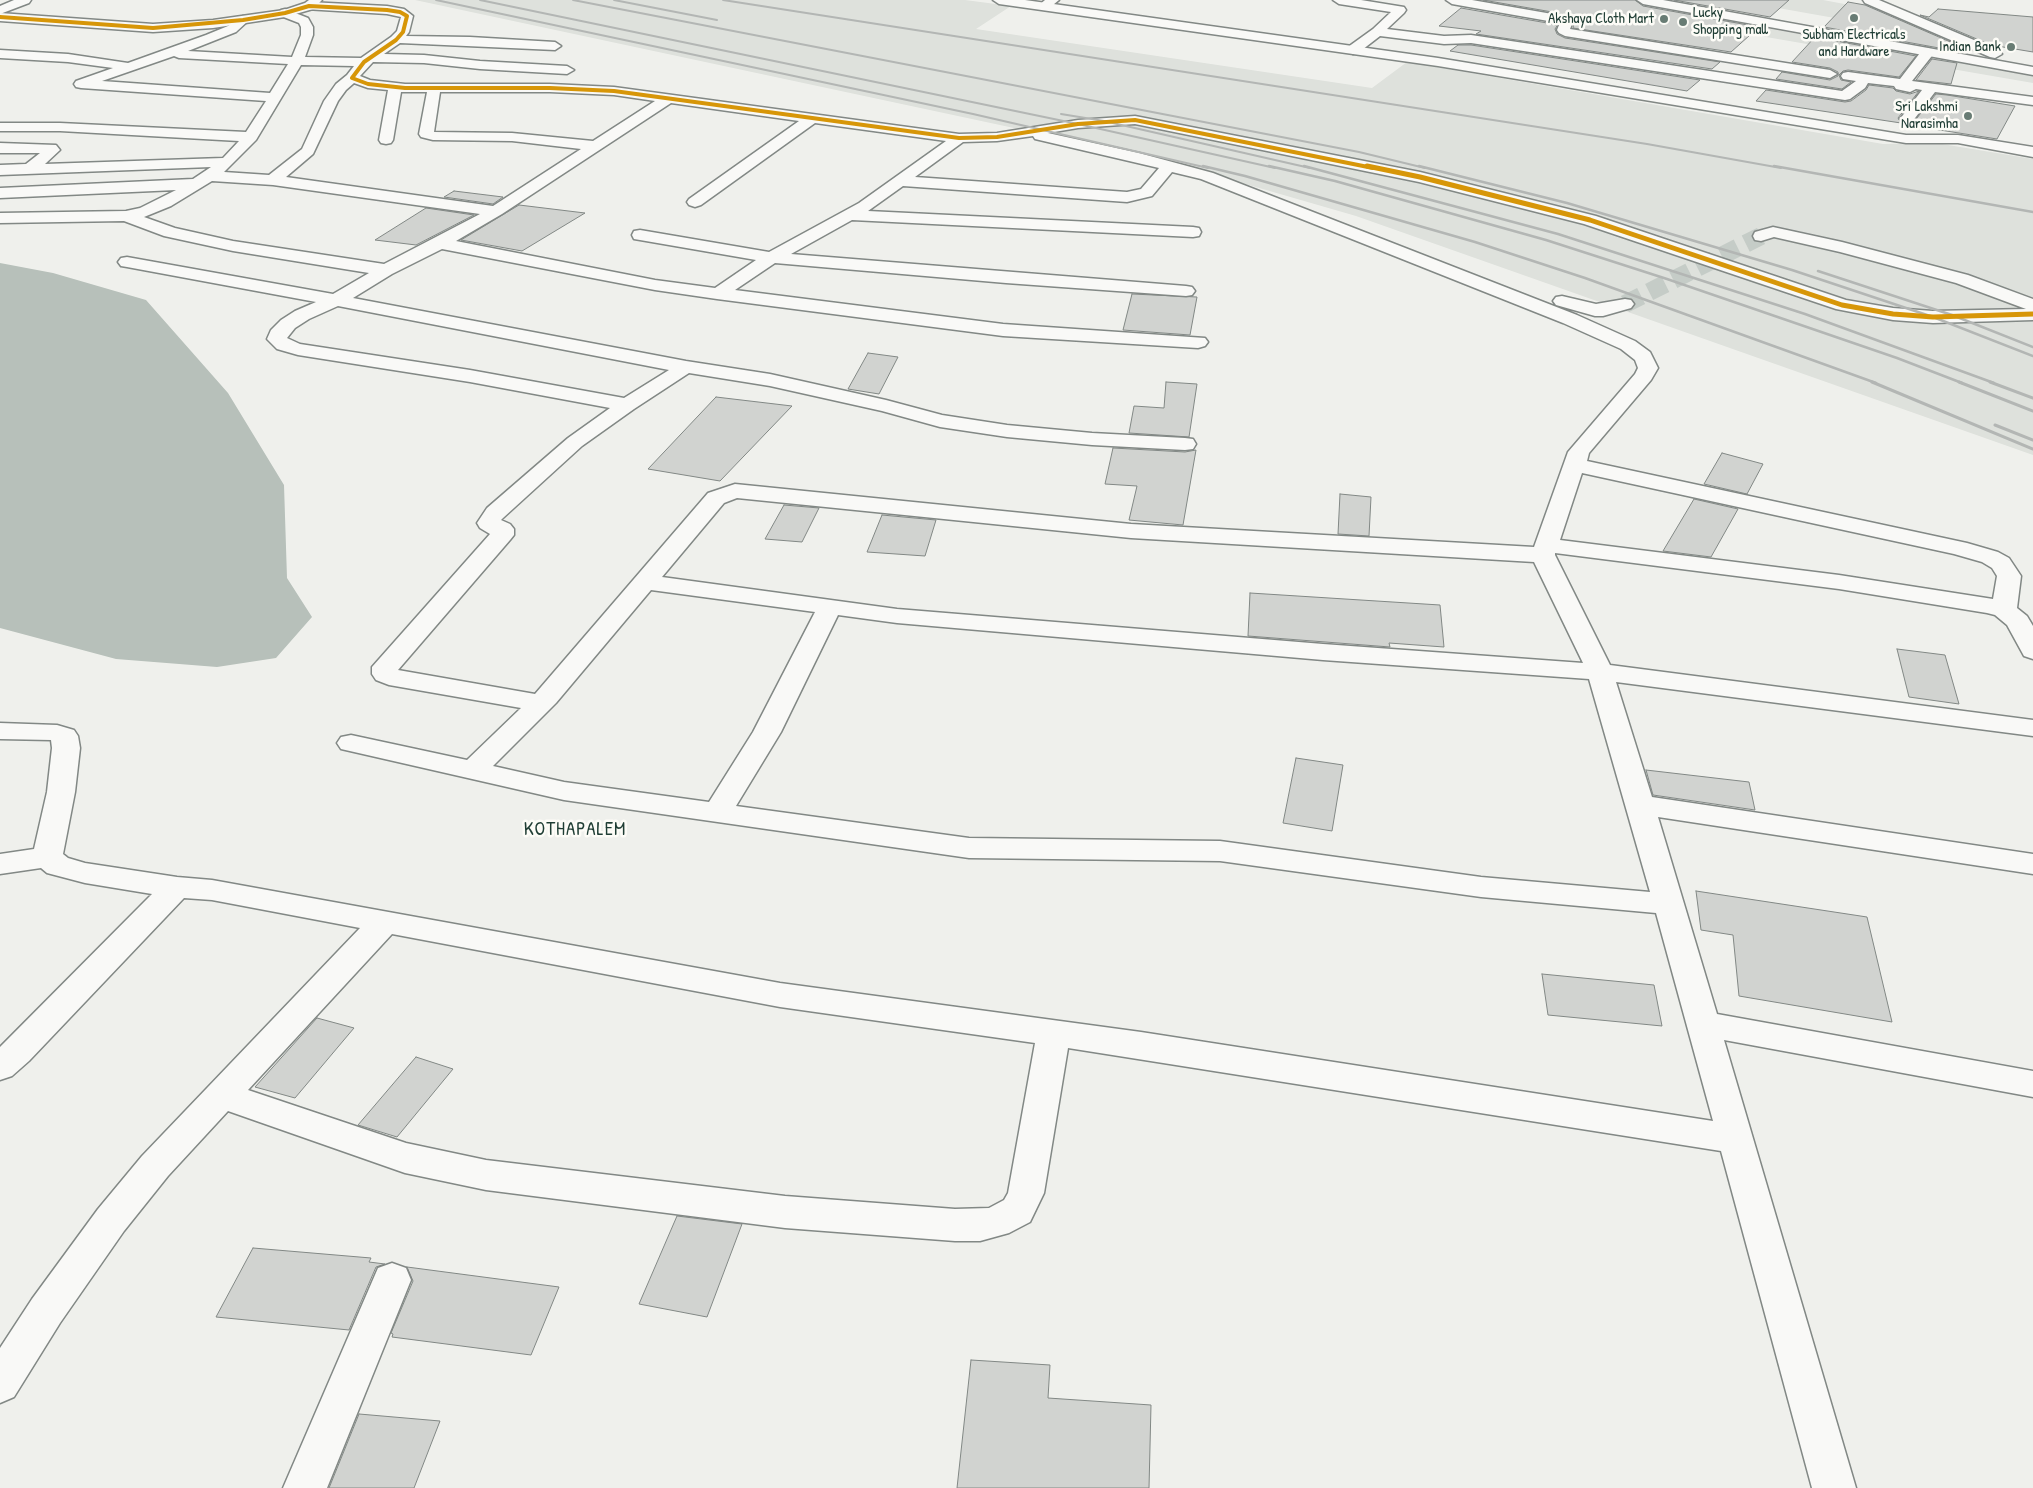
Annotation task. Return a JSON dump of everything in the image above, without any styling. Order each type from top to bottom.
[{"type":"street","points":[[0,10],[25,0]]},
{"type":"street","points":[[1000,0],[1048,3],[1906,139],[1958,139],[2033,152]]},
{"type":"street","points":[[1339,0],[1400,10]]},
{"type":"street","points":[[1353,50],[1378,32],[1408,0]]},
{"type":"street","points":[[1452,0],[1558,19],[1566,24],[1563,30],[1572,34],[1830,74],[1903,82],[2033,101]]},
{"type":"street","points":[[1643,0],[2033,71]]},
{"type":"street","points":[[1665,0],[2033,66]]},
{"type":"street","points":[[1699,0],[2033,60]]},
{"type":"street","points":[[1869,0],[1995,54]]},
{"type":"street","points":[[1890,9],[1900,0]]},
{"type":"street","points":[[0,17],[153,28],[243,20],[285,13],[312,3],[400,12],[407,16],[410,24],[396,40],[367,60],[352,78],[341,87],[331,101],[308,150],[273,180]]},
{"type":"street","points":[[0,218],[126,216],[144,212],[165,203],[202,180],[227,162],[251,137],[296,61],[307,35],[307,27],[304,21],[285,13]]},
{"type":"street","points":[[243,20],[232,29],[172,53],[81,84],[274,97]]},
{"type":"street","points":[[1378,32],[1444,40],[1471,39],[1845,96],[1860,85],[1865,78]]},
{"type":"street","points":[[396,40],[470,41],[555,46]]},
{"type":"street","points":[[1928,52],[1901,86],[2033,107]]},
{"type":"street","points":[[172,53],[296,61],[424,58],[480,65],[585,71]]},
{"type":"street","points":[[0,54],[68,58],[132,66]]},
{"type":"street","points":[[1812,92],[1823,84],[1830,74]]},
{"type":"street","points":[[352,78],[368,84],[434,89],[568,88],[669,98],[959,138],[997,137],[1118,120],[1151,122],[1420,177],[1590,220],[1842,305],[1893,314],[1932,317],[2033,314]]},
{"type":"street","points":[[386,140],[395,87]]},
{"type":"street","points":[[434,89],[426,134],[433,136],[512,137],[596,146]]},
{"type":"street","points":[[1907,119],[1929,91]]},
{"type":"street","points":[[626,405],[470,376],[298,349],[284,345],[277,339],[278,334],[288,324],[302,315],[336,300],[386,270],[440,243],[496,211],[669,98]]},
{"type":"street","points":[[695,202],[812,118]]},
{"type":"street","points":[[0,127],[60,127],[251,137]]},
{"type":"street","points":[[1024,133],[1169,166],[1295,201],[1588,309],[1603,310],[1626,304]]},
{"type":"street","points":[[717,294],[772,258],[848,215],[901,182],[959,138]]},
{"type":"street","points":[[0,148],[51,148],[52,150],[30,170]]},
{"type":"street","points":[[0,170],[227,162]]},
{"type":"street","points":[[901,182],[1127,197],[1146,193],[1169,166]]},
{"type":"street","points":[[1207,176],[1368,242],[1570,319],[1636,350],[1646,361],[1648,368],[1644,376],[1579,452],[1545,550],[1600,672],[1704,1024],[1834,1488]]},
{"type":"street","points":[[0,193],[202,180],[273,180],[496,211]]},
{"type":"street","points":[[848,215],[1193,232]]},
{"type":"street","points":[[126,216],[170,232],[233,246],[386,270]]},
{"type":"street","points":[[1761,236],[1773,232],[1842,247],[1962,279],[2033,305]]},
{"type":"street","points":[[640,235],[772,258],[996,278],[1186,291]]},
{"type":"street","points":[[440,243],[656,285],[717,294],[1003,330],[1198,342]]},
{"type":"street","points":[[127,262],[686,367],[770,380],[940,421],[1007,431],[1186,444]]},
{"type":"street","points":[[541,703],[398,679],[385,674],[384,667],[502,535],[502,529],[488,524],[495,513],[575,442],[626,405],[686,367]]},
{"type":"street","points":[[1574,465],[1949,546],[1990,557],[2000,563],[2009,576],[2004,610]]},
{"type":"street","points":[[472,771],[541,703],[716,498],[735,491],[1131,531],[1545,550],[1868,586],[1956,599],[2004,610],[2018,622],[2033,651]]},
{"type":"street","points":[[645,582],[897,616],[1274,648],[1600,672],[2033,728]]},
{"type":"street","points":[[717,813],[767,732],[830,607]]},
{"type":"street","points":[[0,731],[44,731],[64,736],[66,748],[61,792],[47,857]]},
{"type":"street","points":[[351,742],[564,792],[969,848],[1220,851],[1481,887],[1669,904]]},
{"type":"street","points":[[1640,805],[2033,864]]},
{"type":"street","points":[[0,864],[47,857],[58,866],[85,873],[177,887],[212,890],[780,995],[1054,1033],[1736,1138]]},
{"type":"street","points":[[0,1066],[17,1052],[177,887]]},
{"type":"street","points":[[0,1384],[46,1311],[111,1220],[155,1166],[384,923]]},
{"type":"street","points":[[1704,1024],[2033,1084]]},
{"type":"street","points":[[223,1094],[405,1158],[486,1175],[656,1198],[785,1212],[955,1225],[980,1225],[996,1222],[1016,1211],[1026,1193],[1054,1033]]},
{"type":"street","points":[[305,1488],[392,1280]]},
{"type":"shaded area","points":[[415,0],[965,0],[1011,6],[976,29],[1372,88],[1407,62],[1883,144],[1936,143],[2033,159],[2033,455],[1356,216],[1204,172],[1014,128]]},
{"type":"shaded area","points":[[1610,0],[2033,76],[2033,83],[1743,33]]},
{"type":"shaded area","points":[[1733,0],[1823,0],[1871,9],[1952,37],[1953,39]]},
{"type":"shaded area","points":[[0,263],[53,273],[146,300],[228,393],[284,485],[287,578],[312,617],[276,658],[217,667],[116,659],[0,628]]},
{"type":"building","points":[[1483,0],[1635,0],[1643,6],[1759,27],[1731,52],[1573,28],[1574,23],[1572,20],[1558,13]]},
{"type":"building","points":[[1674,0],[1789,0],[1770,17]]},
{"type":"building","points":[[1848,2],[1865,5],[1962,47],[1961,52],[1824,27]]},
{"type":"building","points":[[1461,8],[1553,24],[1557,26],[1555,29],[1557,34],[1565,38],[1720,62],[1712,69],[1476,34],[1481,31],[1439,26]]},
{"type":"building","points":[[1938,9],[2033,17],[2033,52],[1991,45],[1920,15],[1929,17]]},
{"type":"building","points":[[1815,37],[1916,56],[1899,77],[1848,70],[1843,71],[1839,75],[1841,80],[1851,82],[1842,89],[1776,79],[1782,72],[1830,80],[1838,76],[1838,72],[1830,68],[1792,62]]},
{"type":"building","points":[[1458,45],[1471,45],[1700,80],[1687,91],[1450,51]]},
{"type":"building","points":[[1932,59],[1957,63],[1951,84],[1916,80]]},
{"type":"building","points":[[1869,85],[1893,88],[1896,91],[1910,94],[1919,91],[1898,118],[1901,123],[1756,101],[1766,90],[1845,102],[1851,101],[1866,90]]},
{"type":"building","points":[[1936,94],[2015,106],[1997,139],[1908,125],[1913,123]]},
{"type":"building","points":[[454,191],[503,197],[493,204],[444,197]]},
{"type":"building","points":[[519,205],[585,213],[522,251],[461,240]]},
{"type":"building","points":[[426,208],[474,215],[416,245],[375,240]]},
{"type":"building","points":[[1132,294],[1197,297],[1190,335],[1123,330]]},
{"type":"building","points":[[868,353],[898,357],[879,394],[848,389]]},
{"type":"building","points":[[1166,382],[1197,384],[1189,437],[1129,433],[1134,406],[1164,408]]},
{"type":"building","points":[[716,397],[792,406],[720,481],[648,469]]},
{"type":"building","points":[[1113,448],[1185,452],[1196,450],[1183,525],[1129,520],[1137,486],[1105,484]]},
{"type":"building","points":[[1722,453],[1763,464],[1747,494],[1704,484]]},
{"type":"building","points":[[1340,494],[1371,497],[1369,536],[1338,534]]},
{"type":"building","points":[[1694,499],[1738,509],[1711,557],[1663,551]]},
{"type":"building","points":[[784,505],[819,508],[802,542],[765,539]]},
{"type":"building","points":[[882,515],[936,520],[925,556],[867,552]]},
{"type":"building","points":[[1250,593],[1440,605],[1444,647],[1389,643],[1390,647],[1248,636]]},
{"type":"building","points":[[1897,649],[1945,655],[1959,704],[1909,697]]},
{"type":"building","points":[[1296,758],[1343,765],[1332,831],[1283,823]]},
{"type":"building","points":[[1646,770],[1749,782],[1755,810],[1653,795]]},
{"type":"building","points":[[1696,891],[1867,917],[1892,1022],[1739,996],[1733,935],[1701,930]]},
{"type":"building","points":[[1542,974],[1654,985],[1662,1026],[1548,1015]]},
{"type":"building","points":[[317,1018],[354,1028],[295,1098],[255,1087]]},
{"type":"building","points":[[416,1057],[453,1069],[397,1137],[358,1125]]},
{"type":"building","points":[[677,1216],[742,1224],[707,1317],[639,1304]]},
{"type":"building","points":[[253,1248],[371,1258],[369,1262],[385,1264],[376,1267],[349,1330],[216,1317]]},
{"type":"building","points":[[407,1267],[559,1287],[531,1355],[392,1337],[393,1334],[391,1333],[413,1281]]},
{"type":"building","points":[[971,1360],[1050,1365],[1048,1398],[1151,1405],[1149,1488],[957,1488]]},
{"type":"building","points":[[359,1414],[440,1421],[414,1488],[329,1488]]},
{"type":"tunnel","points":[[1625,304],[1761,236]]},
{"type":"railway","points":[[436,0],[973,114],[1208,168]]},
{"type":"railway","points":[[480,0],[1078,124],[1275,168]]},
{"type":"railway","points":[[573,0],[1359,152],[1425,168]]},
{"type":"railway","points":[[614,0],[717,20]]},
{"type":"railway","points":[[723,0],[1647,144],[1781,168]]},
{"type":"railway","points":[[1061,114],[1104,121],[1310,168]]},
{"type":"railway","points":[[1203,166],[1245,176],[1475,242],[1585,278],[1876,383]]},
{"type":"railway","points":[[1269,166],[1335,181],[1546,240],[1667,279],[1897,358],[1962,383]]},
{"type":"railway","points":[[1304,166],[1558,234],[1805,314],[1994,383]]},
{"type":"railway","points":[[1419,166],[1567,203],[1792,270],[1933,317],[2033,356]]},
{"type":"railway","points":[[1774,166],[2033,212]]},
{"type":"railway","points":[[1818,271],[1952,315],[2033,347]]},
{"type":"railway","points":[[1872,382],[2033,449]]},
{"type":"railway","points":[[1959,382],[2033,411]]},
{"type":"railway","points":[[1990,382],[2033,398]]},
{"type":"railway","points":[[1995,425],[2033,440]]},
{"type":"transit line","points":[[0,17],[153,28],[243,20],[285,13],[309,6],[387,10],[400,12],[407,16],[403,32],[396,40],[364,62],[352,78],[368,84],[405,88],[550,88],[614,91],[959,138],[997,137],[1078,124],[1135,120],[1420,177],[1590,220],[1842,305],[1893,314],[1933,317],[2033,314]]},
{"type":"place","name":"Subham Electricals and Hardware","points":[[1854,18]]},
{"type":"place","name":"Akshaya Cloth Mart","points":[[1664,19]]},
{"type":"place","name":"Lucky Shopping mall","points":[[1683,22]]},
{"type":"place","name":"Indian Bank","points":[[2011,47]]},
{"type":"place","name":"Sri Lakshmi Narasimha","points":[[1968,116]]},
{"type":"district","name":"KOTHAPALEM","points":[[575,830]]}]
